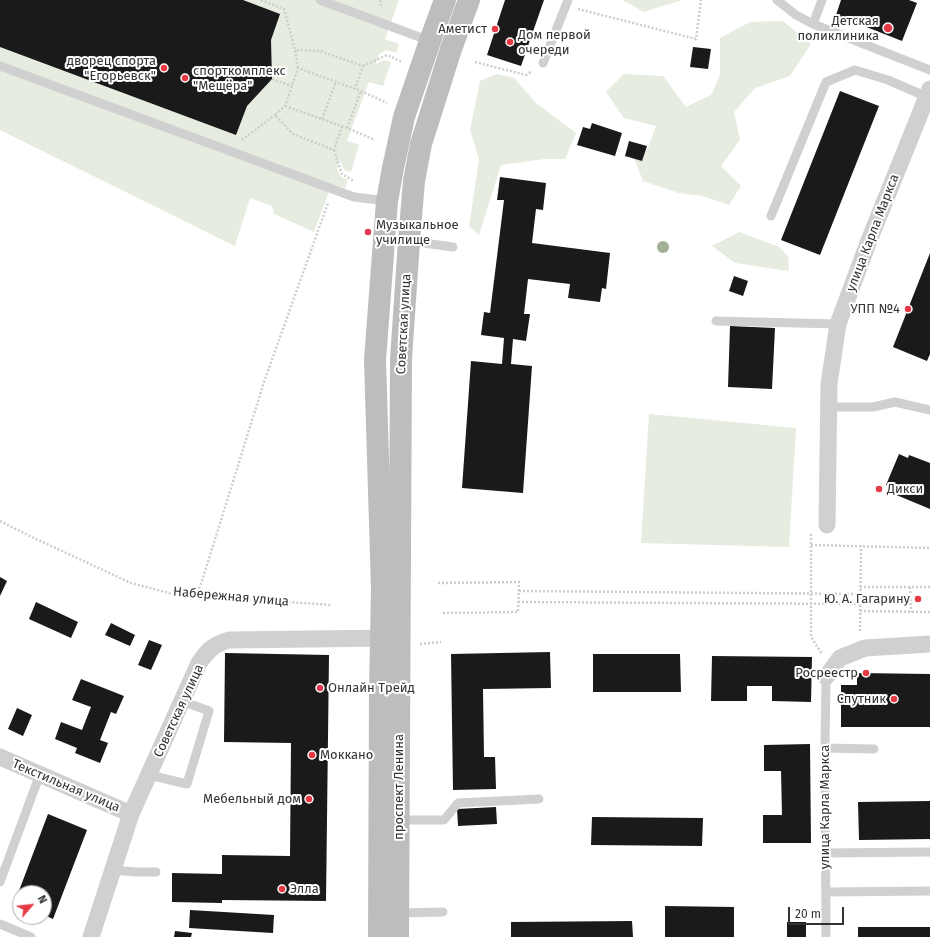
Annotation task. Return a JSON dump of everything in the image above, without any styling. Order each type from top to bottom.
[{"type":"main road","name":"Советская улица","points":[[400,640],[382,589],[375,360],[387,201],[404,117],[445,0]]},
{"type":"main road","name":"Советская улица","points":[[400,640],[401,359],[408,241],[414,181],[421,144],[451,49],[469,0]]},
{"type":"main road","name":"проспект Ленина","points":[[398,937],[400,640]]},
{"type":"main road","name":"проспект Ленина","points":[[379,937],[380,691],[400,640]]},
{"type":"street","name":"улица Карла Маркса","points":[[826,525],[829,384],[838,324],[868,243],[927,101]]},
{"type":"street","name":"Советская улица","points":[[91,937],[132,814],[199,663],[207,652],[217,644],[229,640],[400,640]]},
{"type":"street","points":[[826,678],[840,658],[860,649],[930,644]]},
{"type":"street","name":"Текстильная улица","points":[[0,757],[132,814]]},
{"type":"lane","points":[[320,0],[430,41]]},
{"type":"lane","points":[[777,0],[796,15],[813,24],[930,70]]},
{"type":"lane","points":[[813,24],[822,0]]},
{"type":"lane","points":[[543,63],[567,3]]},
{"type":"lane","points":[[0,66],[354,197],[387,201]]},
{"type":"lane","points":[[771,216],[826,82],[856,70],[888,80],[927,101]]},
{"type":"lane","points":[[408,241],[453,247]]},
{"type":"lane","points":[[716,321],[838,324]]},
{"type":"lane","points":[[829,407],[873,407],[895,402],[930,410]]},
{"type":"lane","name":"улица Карла Маркса","points":[[826,678],[826,937]]},
{"type":"lane","points":[[149,775],[187,784],[209,711],[182,701]]},
{"type":"lane","points":[[825,748],[874,749]]},
{"type":"lane","points":[[0,882],[40,774]]},
{"type":"lane","points":[[399,820],[444,820],[458,804],[539,799]]},
{"type":"lane","points":[[825,853],[930,852]]},
{"type":"lane","points":[[114,870],[156,872]]},
{"type":"lane","points":[[826,892],[930,891]]},
{"type":"lane","points":[[398,913],[443,912]]},
{"type":"lane","points":[[0,924],[31,937]]},
{"type":"path","points":[[238,143],[285,106],[298,68],[295,50],[284,9],[262,0]]},
{"type":"path","points":[[567,3],[696,39],[701,0]]},
{"type":"path","points":[[295,50],[320,51],[363,66]]},
{"type":"path","points":[[355,89],[363,66],[386,54],[403,63]]},
{"type":"path","points":[[475,62],[526,75],[543,63]]},
{"type":"path","points":[[298,68],[361,91],[388,103]]},
{"type":"path","points":[[272,79],[292,86]]},
{"type":"path","points":[[322,119],[336,82]]},
{"type":"path","points":[[347,128],[361,91]]},
{"type":"path","points":[[285,106],[342,126],[375,140]]},
{"type":"path","points":[[275,115],[293,134],[334,150]]},
{"type":"path","points":[[342,126],[334,150],[342,174],[359,183]]},
{"type":"path","points":[[196,596],[264,382],[328,203],[335,206]]},
{"type":"path","name":"Набережная улица","points":[[0,521],[131,583],[172,594],[332,605]]},
{"type":"path","points":[[811,546],[930,548]]},
{"type":"path","points":[[860,546],[860,649]]},
{"type":"path","points":[[438,583],[519,582],[518,612],[441,613]]},
{"type":"path","points":[[860,587],[930,587]]},
{"type":"path","points":[[910,587],[911,612]]},
{"type":"path","points":[[519,591],[860,594]]},
{"type":"path","points":[[518,602],[860,604]]},
{"type":"path","points":[[860,612],[930,612]]},
{"type":"path","points":[[400,640],[441,642]]},
{"type":"shaded area","name":"спорткомплекс \"Мещёра\"","points":[[0,0],[399,0],[385,39],[399,44],[396,53],[386,50],[379,54],[376,64],[384,60],[391,62],[383,86],[369,82],[347,141],[359,145],[351,172],[344,170],[340,160],[337,169],[341,177],[348,180],[345,188],[332,184],[314,232],[274,214],[272,206],[250,198],[235,246],[0,130]]},
{"type":"shaded area","points":[[622,0],[682,0],[644,12]]},
{"type":"shaded area","points":[[783,21],[811,44],[790,76],[755,88],[734,112],[740,140],[721,166],[741,186],[729,205],[703,196],[679,193],[643,181],[634,158],[648,148],[656,126],[624,118],[606,92],[624,74],[663,76],[686,107],[711,95],[720,75],[720,38],[750,22]]},
{"type":"shaded area","points":[[496,74],[514,78],[536,103],[576,133],[565,159],[545,159],[501,165],[479,235],[469,226],[479,159],[470,130],[480,81]]},
{"type":"shaded area","points":[[739,232],[779,247],[788,256],[789,271],[735,263],[712,246]]},
{"type":"shaded area","points":[[649,414],[796,428],[789,547],[641,543]]},
{"type":"building","name":"дворец спорта \"Егорьевск\"","points":[[0,0],[243,0],[280,14],[271,40],[272,79],[247,106],[236,135],[0,47]]},
{"type":"building","name":"Дом первой очереди","points":[[505,0],[544,0],[521,66],[487,55]]},
{"type":"building","name":"Детская поликлиника","points":[[841,0],[909,0],[917,3],[902,41],[836,15]]},
{"type":"building","points":[[693,47],[711,49],[708,69],[690,67]]},
{"type":"building","points":[[840,91],[879,106],[820,255],[781,240]]},
{"type":"building","points":[[592,123],[622,133],[615,156],[577,145],[583,127],[590,129]]},
{"type":"building","points":[[629,141],[647,146],[642,161],[625,156]]},
{"type":"building","points":[[500,177],[546,183],[543,210],[536,209],[532,243],[610,253],[606,289],[602,288],[600,302],[568,298],[570,284],[528,279],[524,314],[530,314],[526,341],[513,339],[511,364],[532,366],[523,493],[462,488],[471,361],[502,364],[504,338],[481,335],[484,312],[490,313],[504,200],[497,200]]},
{"type":"building","points":[[930,253],[930,354],[927,361],[893,347]]},
{"type":"building","points":[[734,276],[748,281],[743,296],[729,291]]},
{"type":"building","points":[[730,326],[775,328],[772,389],[728,387]]},
{"type":"building","points":[[899,454],[908,458],[909,455],[930,463],[930,509],[894,494],[896,489],[886,485]]},
{"type":"building","points":[[0,577],[7,581],[0,596]]},
{"type":"building","points":[[36,602],[78,622],[71,638],[29,619]]},
{"type":"building","points":[[111,623],[135,635],[130,646],[105,635]]},
{"type":"building","points":[[149,640],[162,645],[151,670],[138,665]]},
{"type":"building","points":[[550,652],[551,688],[483,689],[484,757],[495,757],[496,789],[453,790],[451,654]]},
{"type":"building","name":"Мебельный дом","points":[[225,653],[329,655],[326,901],[222,900],[222,903],[172,902],[172,873],[222,874],[222,855],[290,856],[291,743],[224,742]]},
{"type":"building","points":[[593,654],[680,654],[681,692],[593,692]]},
{"type":"building","points":[[712,656],[812,657],[811,702],[772,701],[772,686],[747,686],[747,701],[711,701]]},
{"type":"building","name":"Спутник","points":[[857,673],[930,674],[930,727],[841,727],[841,685],[857,685]]},
{"type":"building","points":[[81,679],[124,696],[116,714],[111,712],[100,740],[108,743],[100,763],[75,753],[77,748],[55,739],[61,722],[82,730],[91,707],[72,700]]},
{"type":"building","points":[[17,708],[32,715],[23,736],[8,729]]},
{"type":"building","points":[[810,744],[811,843],[763,843],[763,815],[782,815],[781,771],[764,771],[764,745]]},
{"type":"building","points":[[930,801],[930,839],[859,840],[858,802]]},
{"type":"building","points":[[496,807],[497,824],[458,826],[457,809]]},
{"type":"building","points":[[48,814],[87,830],[53,919],[52,885],[21,885]]},
{"type":"building","points":[[592,817],[703,818],[702,846],[591,845]]},
{"type":"building","points":[[665,906],[734,907],[734,937],[665,937]]},
{"type":"building","points":[[190,910],[274,915],[273,933],[189,928]]},
{"type":"building","points":[[632,921],[633,937],[511,937],[511,922]]},
{"type":"building","points":[[787,922],[806,922],[806,937],[787,937]]},
{"type":"building","points":[[858,927],[930,927],[930,937],[858,937]]},
{"type":"building","points":[[175,931],[192,933],[191,937],[174,937]]},
{"type":"place","name":"Детская поликлиника","points":[[888,28]]},
{"type":"place","name":"Аметист","points":[[495,29]]},
{"type":"place","name":"Дом первой очереди","points":[[510,42]]},
{"type":"place","name":"дворец спорта \"Егорьевск\"","points":[[164,68]]},
{"type":"place","name":"спорткомплекс \"Мещёра\"","points":[[185,78]]},
{"type":"place","name":"Музыкальное училище","points":[[368,232]]},
{"type":"place","name":"УПП №4","points":[[908,309]]},
{"type":"place","name":"Дикси","points":[[879,489]]},
{"type":"place","name":"Ю. А. Гагарину","points":[[918,599]]},
{"type":"place","name":"Росреестр","points":[[866,673]]},
{"type":"place","name":"Онлайн Трейд","points":[[320,688]]},
{"type":"place","name":"Спутник","points":[[894,699]]},
{"type":"place","name":"Моккано","points":[[312,755]]},
{"type":"place","name":"Мебельный дом","points":[[309,799]]},
{"type":"place","name":"Элла","points":[[282,889]]}]
